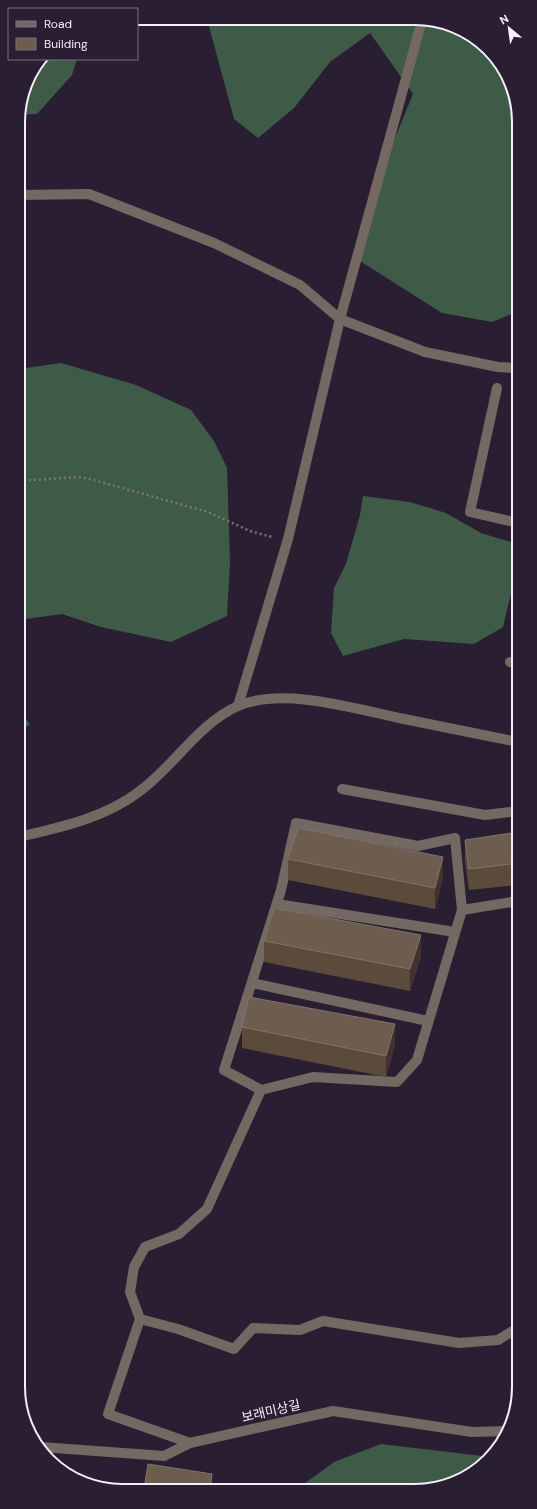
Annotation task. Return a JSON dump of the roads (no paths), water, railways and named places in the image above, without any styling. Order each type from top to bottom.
[{"type":"street","points":[[238,706],[288,539],[340,319],[421,25]]},
{"type":"street","points":[[25,195],[89,194],[214,243],[300,285],[340,319],[426,352],[512,367]]},
{"type":"street","points":[[497,388],[470,512],[512,522]]},
{"type":"street","points":[[25,836],[66,826],[104,812],[140,791],[214,720],[238,706],[260,699],[322,702],[512,741]]},
{"type":"street","points":[[342,789],[485,815],[512,812]]},
{"type":"street","points":[[296,823],[418,846],[455,838],[462,910],[417,1060],[397,1082],[313,1077],[261,1090],[224,1070],[277,904],[296,823]]},
{"type":"street","points":[[462,910],[512,902]]},
{"type":"street","points":[[277,904],[455,932]]},
{"type":"street","points":[[252,983],[428,1021]]},
{"type":"street","points":[[190,1443],[108,1414],[140,1319],[130,1292],[134,1267],[145,1247],[179,1234],[207,1209],[261,1090]]},
{"type":"street","points":[[140,1319],[178,1329],[234,1349],[253,1328],[300,1330],[323,1321],[459,1343],[498,1340],[512,1331]]},
{"type":"street","name":"보래미상길","points":[[46,1447],[164,1456],[190,1443],[333,1411],[472,1432],[501,1431]]}]
